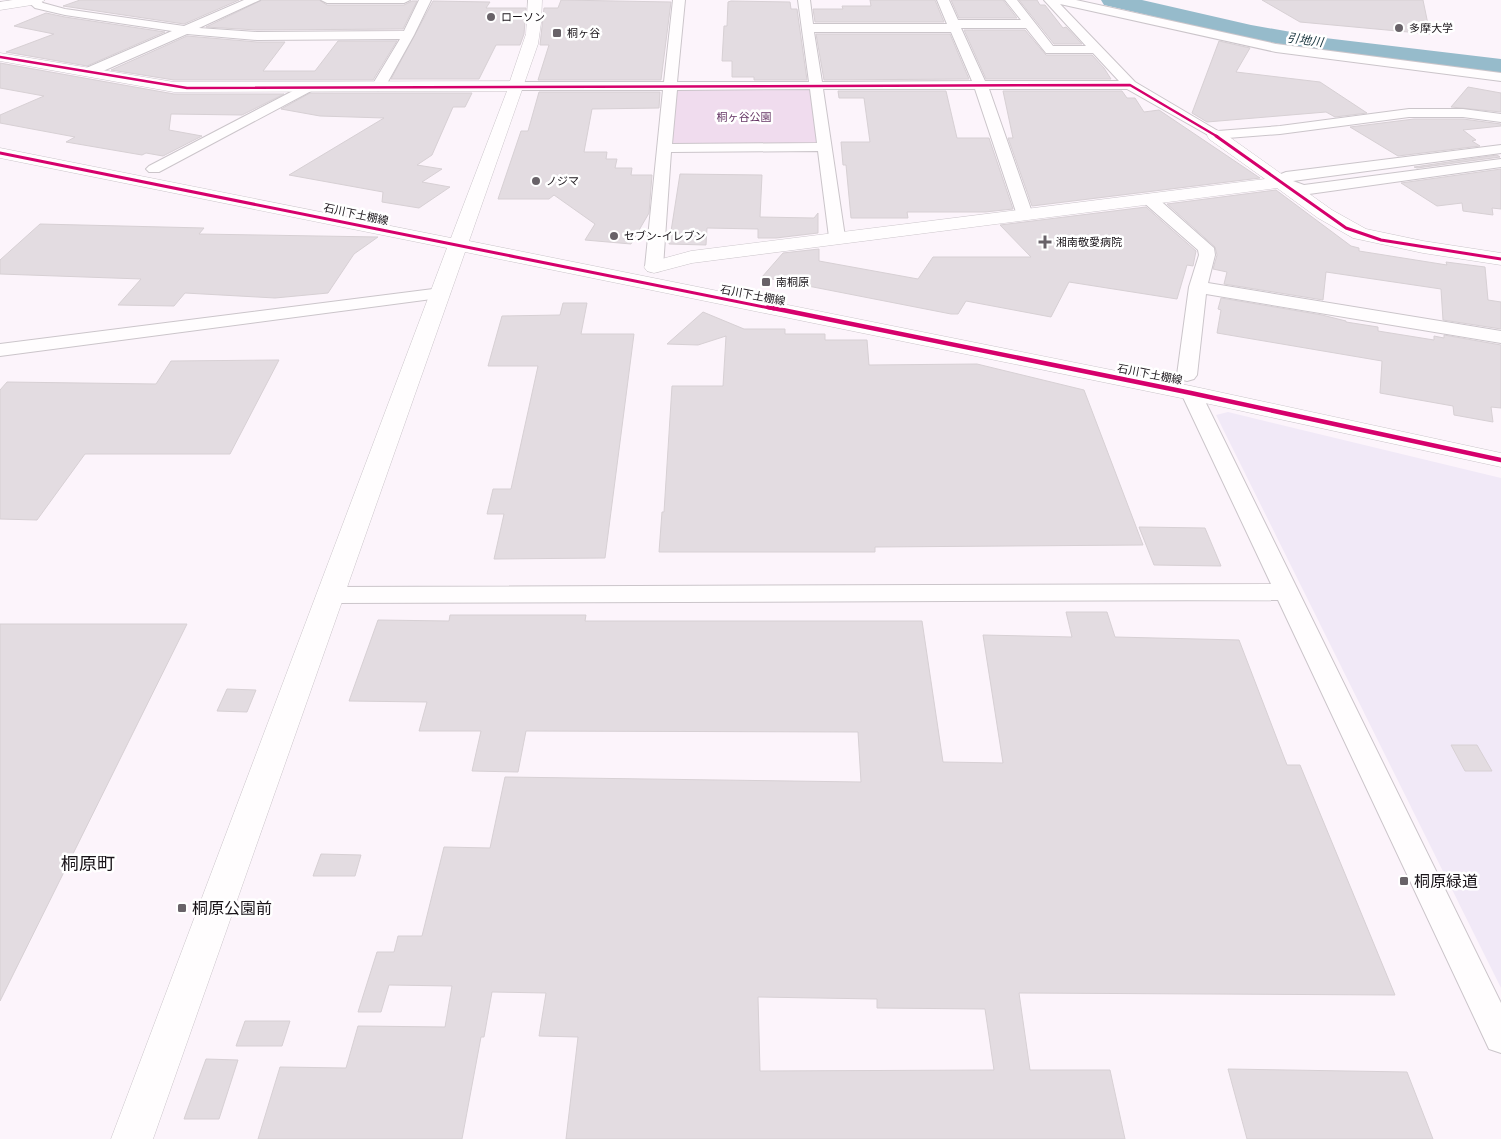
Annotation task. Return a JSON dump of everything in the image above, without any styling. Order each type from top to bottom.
[{"type":"street","points":[[0,6],[34,0],[39,6],[50,9],[232,36],[408,35]]},
{"type":"street","points":[[89,72],[254,0]]},
{"type":"street","points":[[327,0],[404,0]]},
{"type":"street","points":[[378,87],[408,35],[425,0]]},
{"type":"street","points":[[132,1139],[516,86],[536,20],[535,0]]},
{"type":"street","points":[[679,0],[654,267],[691,256],[1283,182],[1302,190],[1501,163]]},
{"type":"street","points":[[804,0],[807,28],[818,86],[823,147],[837,238]]},
{"type":"street","points":[[943,0],[981,86],[1025,215]]},
{"type":"street","points":[[1010,0],[1050,50],[1098,49]]},
{"type":"street","points":[[1050,0],[1130,85],[1215,135],[1325,214],[1360,234],[1423,248],[1501,259]]},
{"type":"street","points":[[1059,0],[1276,48],[1501,77]]},
{"type":"street","points":[[807,28],[1029,24]]},
{"type":"street","points":[[2,58],[174,87],[1130,85]]},
{"type":"street","points":[[154,169],[308,87]]},
{"type":"street","points":[[1372,117],[1366,115],[1365,110],[1416,105],[1454,106],[1501,112]]},
{"type":"street","points":[[1215,135],[1280,130],[1372,117],[1437,112],[1501,118]]},
{"type":"street","name":"石川下土棚線","points":[[0,138],[154,169],[461,238],[654,267],[1189,384],[1501,460]]},
{"type":"street","points":[[664,148],[823,147]]},
{"type":"street","points":[[1283,182],[1286,177],[1501,149]]},
{"type":"street","name":"石川下土棚線","points":[[0,154],[461,238],[1189,384],[1501,441]]},
{"type":"street","points":[[1149,199],[1206,248],[1207,254],[1198,287],[1189,384],[1501,1038]]},
{"type":"street","points":[[1198,287],[1501,337]]},
{"type":"street","points":[[0,350],[442,293]]},
{"type":"street","points":[[331,594],[1287,592]]},
{"type":"shaded area","points":[[1228,412],[1501,478],[1501,988],[1216,415]]},
{"type":"green space","name":"桐ヶ谷公園","points":[[817,86],[823,147],[664,148],[671,87]]},
{"type":"building","points":[[80,0],[239,0],[184,24],[63,6]]},
{"type":"building","points":[[262,0],[319,0],[327,5],[404,5],[417,1],[403,29],[257,30],[206,27]]},
{"type":"building","points":[[561,0],[671,2],[661,80],[538,80],[549,45],[540,45],[544,8],[558,8]]},
{"type":"building","points":[[870,0],[935,0],[944,22],[815,22],[813,9],[843,9],[842,6],[871,6]]},
{"type":"building","points":[[951,0],[1003,0],[1017,18],[959,18]]},
{"type":"building","points":[[1019,0],[1037,0],[1040,5],[1045,5],[1063,28],[1066,27],[1082,44],[1054,44]]},
{"type":"building","points":[[1262,0],[1423,0],[1430,34],[1300,22]]},
{"type":"building","points":[[433,1],[490,2],[486,8],[526,8],[524,34],[520,45],[496,45],[479,79],[391,79]]},
{"type":"building","points":[[728,2],[790,2],[791,9],[797,9],[807,80],[754,80],[754,77],[732,77],[732,61],[722,61],[724,26],[727,26]]},
{"type":"building","points":[[46,13],[165,32],[87,66],[6,52],[54,34],[14,26]]},
{"type":"building","points":[[964,30],[1025,30],[1046,55],[1092,55],[1111,79],[986,79]]},
{"type":"building","points":[[816,34],[950,34],[969,79],[824,80]]},
{"type":"building","points":[[187,36],[257,42],[285,42],[263,71],[315,71],[338,41],[397,41],[373,80],[174,80],[111,70]]},
{"type":"building","points":[[1219,41],[1250,48],[1236,72],[1320,82],[1367,113],[1335,117],[1326,112],[1207,122],[1192,113]]},
{"type":"building","points":[[0,63],[174,94],[284,94],[242,115],[171,114],[169,130],[202,136],[163,156],[146,153],[142,155],[66,142],[75,137],[0,123],[0,115],[44,96],[0,88]]},
{"type":"building","points":[[1468,87],[1501,93],[1501,112],[1451,107]]},
{"type":"building","points":[[838,91],[946,91],[957,138],[989,138],[1013,209],[985,212],[907,212],[908,218],[851,218],[846,165],[843,165],[841,142],[870,142],[864,98],[839,98]]},
{"type":"building","points":[[1003,91],[1122,91],[1127,98],[1135,98],[1144,112],[1159,110],[1260,178],[1032,206],[1008,138],[1013,138]]},
{"type":"building","points":[[539,92],[660,92],[659,108],[592,109],[584,152],[607,152],[606,159],[617,159],[615,168],[632,168],[631,175],[652,175],[649,213],[631,244],[585,240],[595,224],[554,195],[549,199],[498,199],[521,131],[528,131]]},
{"type":"building","points":[[310,93],[472,93],[465,107],[453,107],[432,155],[417,165],[442,169],[422,182],[450,187],[419,208],[382,202],[383,192],[289,175],[384,118],[320,116],[281,109]]},
{"type":"building","points":[[1414,119],[1463,119],[1501,124],[1501,126],[1463,130],[1476,140],[1472,141],[1480,146],[1398,156],[1350,127]]},
{"type":"building","points":[[1497,155],[1500,157],[1414,167]]},
{"type":"building","points":[[1501,169],[1501,209],[1492,208],[1493,215],[1463,211],[1462,203],[1437,206],[1401,183]]},
{"type":"building","points":[[680,174],[762,175],[760,217],[814,218],[818,213],[818,233],[758,238],[758,229],[707,228],[706,245],[669,244]]},
{"type":"building","points":[[1276,190],[1351,246],[1359,248],[1359,251],[1447,265],[1446,262],[1485,267],[1488,300],[1501,302],[1501,329],[1443,320],[1441,289],[1326,272],[1323,300],[1224,284],[1227,272],[1213,269],[1217,255],[1215,247],[1167,204]]},
{"type":"building","points":[[1146,207],[1196,251],[1193,266],[1187,265],[1177,299],[1069,282],[1051,317],[966,301],[958,314],[951,314],[762,277],[783,253],[819,249],[819,261],[918,279],[933,257],[1031,257],[1000,225]]},
{"type":"building","points":[[40,224],[204,228],[199,234],[378,237],[354,254],[328,293],[275,298],[185,293],[174,306],[118,305],[141,279],[0,274],[0,260]]},
{"type":"building","points":[[1221,298],[1322,315],[1346,322],[1378,327],[1378,331],[1434,340],[1434,336],[1444,338],[1444,335],[1501,345],[1501,408],[1491,407],[1493,422],[1454,415],[1453,406],[1380,393],[1382,361],[1217,333],[1221,310],[1218,309]]},
{"type":"building","points":[[563,303],[587,303],[581,334],[634,334],[605,558],[494,559],[504,514],[487,514],[493,489],[511,489],[538,366],[488,366],[502,316],[560,315]]},
{"type":"building","points":[[703,312],[744,329],[785,329],[785,334],[825,334],[825,340],[867,340],[869,365],[977,364],[1084,390],[1143,545],[875,547],[875,552],[659,552],[662,512],[664,512],[672,386],[723,386],[726,336],[698,345],[667,344]]},
{"type":"building","points":[[279,360],[230,454],[85,454],[37,520],[0,519],[0,390],[7,382],[156,384],[171,361]]},
{"type":"building","points":[[1139,527],[1205,528],[1221,566],[1154,565]]},
{"type":"building","points":[[1066,612],[1107,612],[1115,637],[1239,640],[1287,765],[1300,765],[1395,995],[1019,993],[1030,1070],[1110,1070],[1125,1139],[566,1139],[578,1037],[539,1036],[546,993],[492,992],[484,1037],[481,1037],[462,1139],[258,1139],[280,1067],[346,1068],[358,1026],[445,1027],[452,986],[389,985],[381,1012],[358,1012],[377,952],[394,952],[398,936],[422,936],[444,847],[490,848],[505,777],[861,782],[858,732],[526,731],[518,772],[472,771],[481,731],[419,731],[427,702],[349,701],[378,620],[449,621],[450,615],[586,615],[585,621],[922,621],[943,762],[1003,763],[983,635],[1072,637]],"holes":[[[758,997],[877,999],[877,1008],[985,1009],[994,1070],[760,1071]]]},
{"type":"building","points":[[0,624],[187,624],[0,1001]]},
{"type":"building","points":[[227,689],[256,690],[247,712],[217,711]]},
{"type":"building","points":[[1451,745],[1477,745],[1492,771],[1465,771]]},
{"type":"building","points":[[321,854],[361,855],[355,876],[313,876]]},
{"type":"building","points":[[245,1021],[290,1021],[282,1046],[236,1046]]},
{"type":"building","points":[[206,1059],[238,1060],[219,1119],[184,1119]]},
{"type":"building","points":[[1228,1069],[1407,1072],[1433,1139],[1247,1139]]},
{"type":"waterway","name":"引地川","points":[[1112,0],[1251,32],[1325,45],[1501,67]]},
{"type":"cycle path","points":[[0,57],[187,88],[1130,85],[1215,135],[1346,228],[1381,240],[1501,259]]},
{"type":"cycle path","points":[[0,153],[1191,393],[1501,460]]},
{"type":"place","name":"ローソン","points":[[491,17]]},
{"type":"place","name":"多摩大学","points":[[1399,28]]},
{"type":"place","name":"桐ヶ谷","points":[[557,33]]},
{"type":"place","name":"ノジマ","points":[[536,181]]},
{"type":"place","name":"セブン-イレブン","points":[[614,236]]},
{"type":"place","name":"湘南敬愛病院","points":[[1045,242]]},
{"type":"place","name":"南桐原","points":[[766,282]]},
{"type":"place","name":"桐原緑道","points":[[1404,881]]},
{"type":"place","name":"桐原公園前","points":[[182,908]]},
{"type":"district","name":"桐原町","points":[[88,864]]}]
